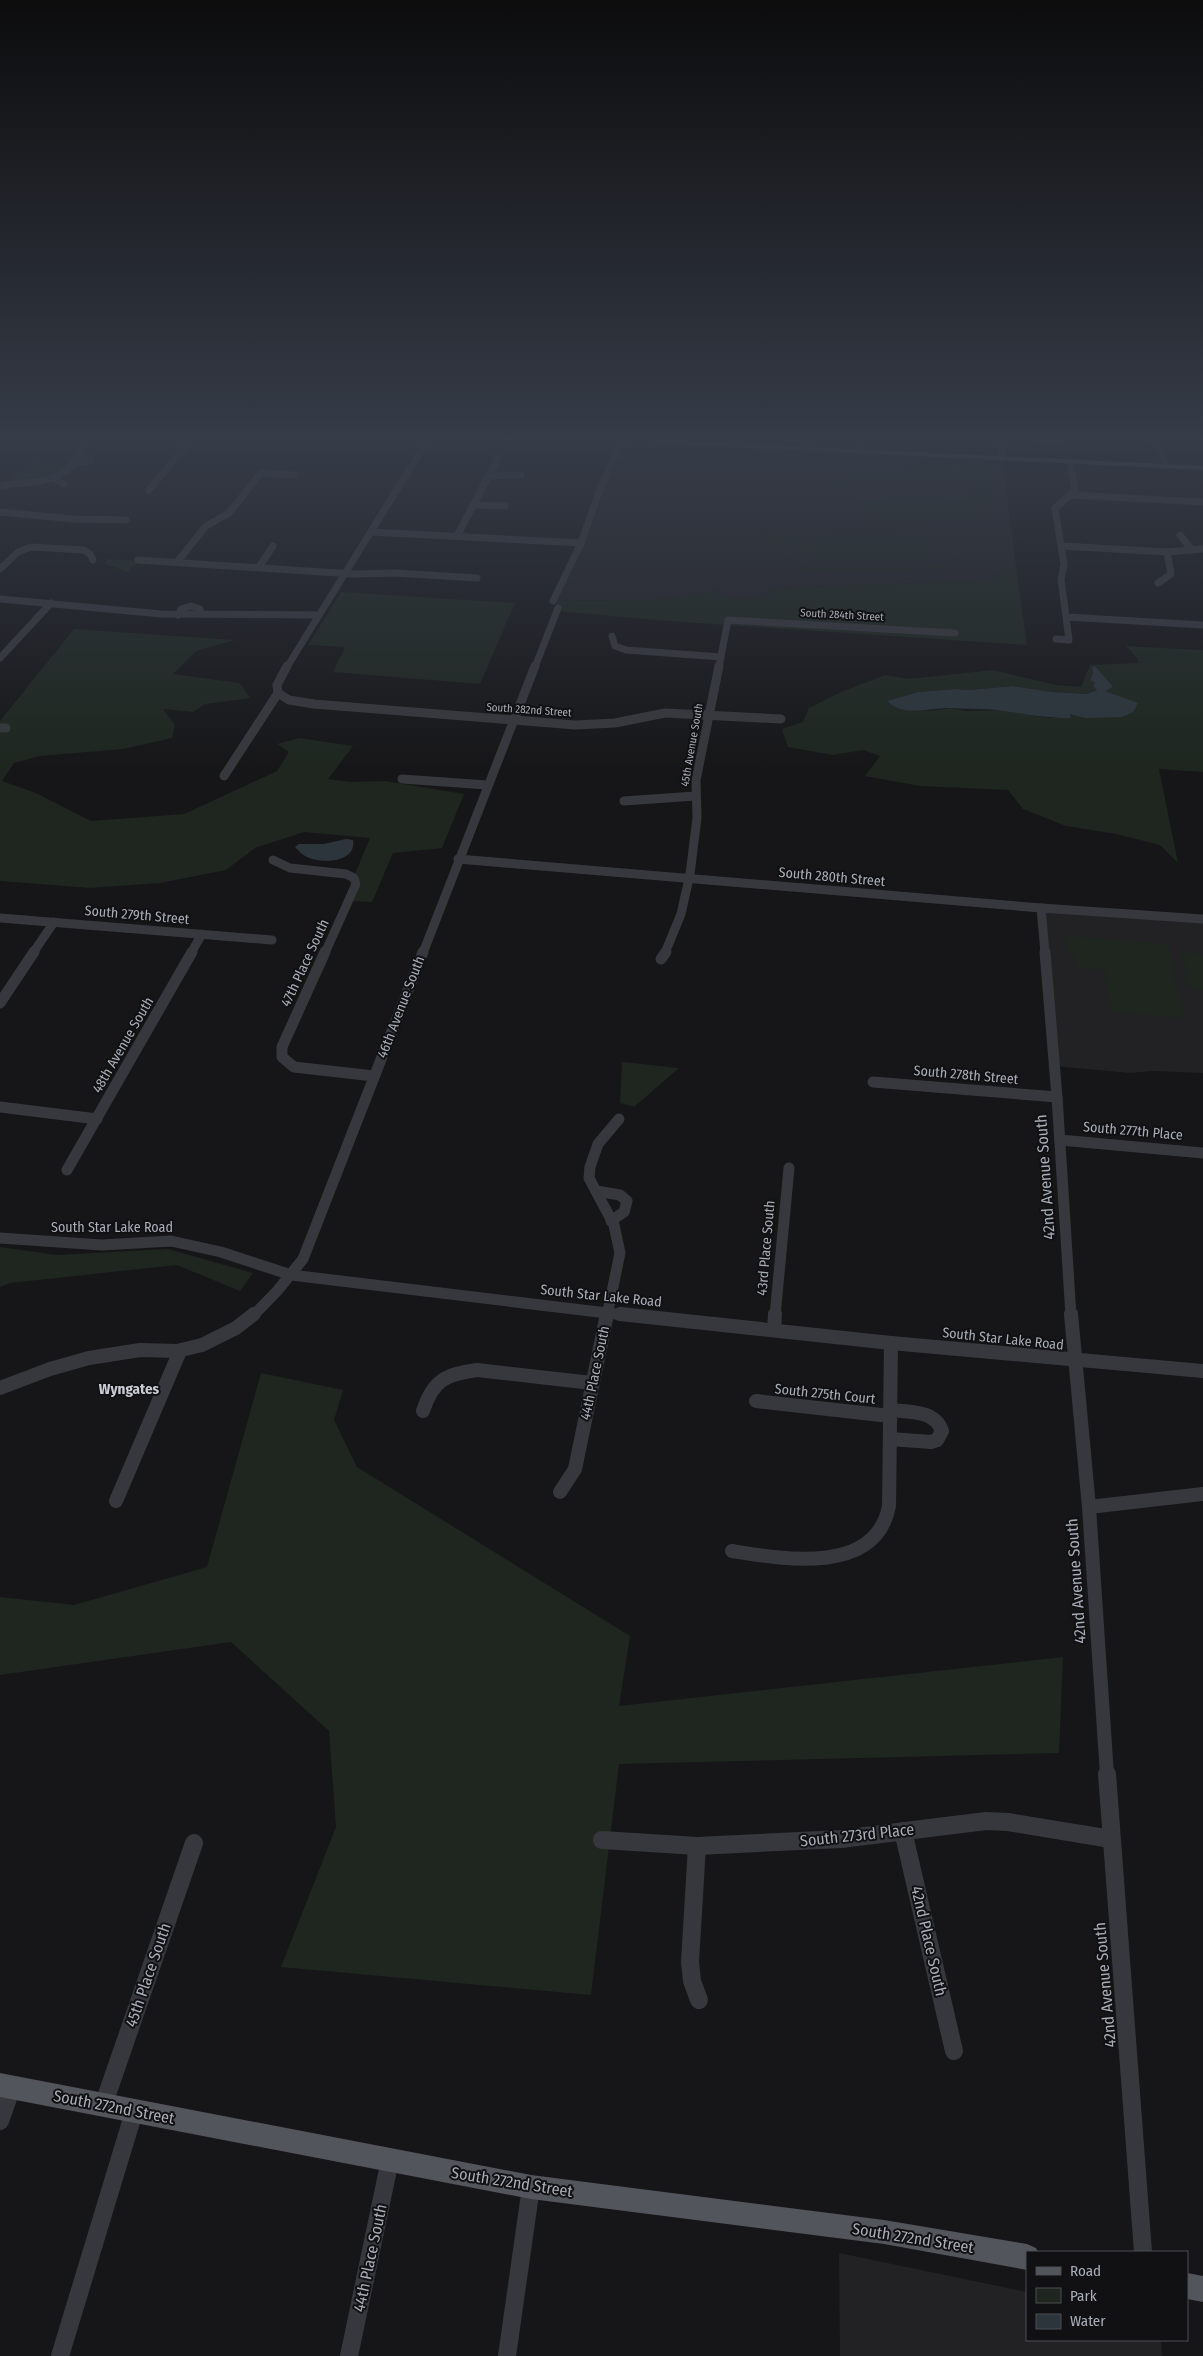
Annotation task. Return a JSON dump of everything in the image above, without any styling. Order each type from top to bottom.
[{"type":"main road","name":"South 272nd Street","points":[[6,2086],[531,2187],[884,2232],[1026,2257]]},
{"type":"main road","points":[[1188,2286],[1203,2289]]},
{"type":"street","points":[[1,566],[21,551]]},
{"type":"street","points":[[84,551],[88,552],[93,560]]},
{"type":"street","points":[[177,562],[186,551]]},
{"type":"street","points":[[259,567],[270,551]]},
{"type":"street","points":[[224,776],[278,694],[279,679],[359,551]]},
{"type":"street","name":"46th Avenue South","points":[[0,1388],[52,1368],[100,1355],[141,1350],[180,1351],[207,1344],[238,1329],[260,1310],[303,1259],[512,721],[556,604],[558,594],[577,551]]},
{"type":"street","points":[[1056,640],[1070,640],[1061,579],[1064,565],[1063,551]]},
{"type":"street","points":[[1149,551],[1180,551]]},
{"type":"street","points":[[1158,583],[1171,574],[1167,552]]},
{"type":"street","points":[[138,560],[345,573],[395,573],[477,578]]},
{"type":"street","points":[[0,599],[178,615],[248,613],[247,618],[255,621],[265,618],[268,613],[319,615]]},
{"type":"street","points":[[0,658],[51,603]]},
{"type":"street","points":[[1067,617],[1203,625]]},
{"type":"street","name":"South 284th Street","points":[[728,620],[955,633]]},
{"type":"street","name":"45th Avenue South","points":[[661,959],[672,942],[688,879],[698,821],[695,796],[708,714],[728,620]]},
{"type":"street","points":[[612,636],[615,646],[626,650],[721,657]]},
{"type":"street","name":"South 282nd Street","points":[[278,694],[289,700],[306,703],[512,721],[601,725],[665,713],[781,718]]},
{"type":"street","points":[[402,779],[487,785]]},
{"type":"street","points":[[624,801],[695,796]]},
{"type":"street","name":"South 280th Street","points":[[458,859],[1041,908],[1203,919]]},
{"type":"street","name":"47th Place South","points":[[273,860],[290,868],[346,874],[354,878],[356,888],[280,1053],[284,1060],[294,1067],[374,1076]]},
{"type":"street","name":"42nd Avenue South","points":[[1041,908],[1057,1097],[1074,1361],[1089,1507],[1111,1839],[1143,2251]]},
{"type":"street","name":"South 279th Street","points":[[0,918],[272,940]]},
{"type":"street","points":[[0,1002],[54,922]]},
{"type":"street","name":"48th Avenue South","points":[[67,1170],[202,934]]},
{"type":"street","name":"South 278th Street","points":[[873,1082],[1057,1097]]},
{"type":"street","points":[[0,1107],[20,1111],[97,1119]]},
{"type":"street","name":"44th Place South","points":[[560,1492],[575,1469],[620,1252],[618,1237],[612,1221],[589,1178],[593,1156],[604,1134],[619,1119]]},
{"type":"street","name":"South 277th Place","points":[[1060,1140],[1203,1153]]},
{"type":"street","name":"43rd Place South","points":[[774,1330],[789,1168]]},
{"type":"street","points":[[596,1191],[620,1195],[626,1201],[624,1212],[612,1221]]},
{"type":"street","name":"South Star Lake Road","points":[[0,1238],[102,1245],[171,1241],[221,1252],[291,1275],[608,1313],[891,1343],[1203,1372]]},
{"type":"street","points":[[732,1551],[815,1560],[842,1556],[867,1544],[884,1526],[890,1506],[891,1343]]},
{"type":"street","points":[[116,1500],[180,1351]]},
{"type":"street","points":[[423,1410],[425,1402],[437,1383],[445,1376],[459,1372],[478,1370],[592,1383]]},
{"type":"street","name":"South 275th Court","points":[[756,1401],[930,1416],[939,1422],[942,1431],[937,1440],[931,1442],[890,1439]]},
{"type":"street","points":[[1089,1507],[1203,1494]]},
{"type":"street","name":"South 273rd Place","points":[[602,1840],[697,1846],[841,1839],[986,1821],[1008,1822],[1111,1839]]},
{"type":"street","name":"42nd Place South","points":[[903,1831],[954,2051]]},
{"type":"street","name":"45th Place South","points":[[103,2106],[194,1843]]},
{"type":"street","points":[[697,1846],[690,1962],[692,1980],[699,2000]]},
{"type":"street","points":[[0,2121],[6,2086]]},
{"type":"street","points":[[60,2356],[134,2112]]},
{"type":"street","name":"44th Place South","points":[[349,2356],[390,2160]]},
{"type":"street","points":[[507,2356],[531,2187]]},
{"type":"shaded area","points":[[574,551],[1014,551],[1016,567],[980,581],[776,588],[758,599],[729,598],[720,591],[660,600],[553,601]]},
{"type":"shaded area","points":[[1041,908],[1203,919],[1203,1073],[1154,1071],[1130,1073],[1054,1066]]},
{"type":"shaded area","points":[[839,2253],[1026,2292],[1026,2341],[1161,2341],[1162,2356],[840,2356]]},
{"type":"green space","points":[[774,551],[783,551],[782,553],[791,561],[811,567],[928,566],[945,564],[956,556],[956,551],[962,551],[964,554],[957,564],[940,569],[812,570],[788,565],[779,560]]},
{"type":"green space","points":[[809,551],[928,551],[933,563],[813,564]]},
{"type":"green space","points":[[108,559],[138,561],[128,572],[104,563]]},
{"type":"green space","points":[[1016,567],[1027,645],[667,621],[557,611],[558,606],[553,601],[660,600],[720,591],[729,598],[758,599],[776,588],[980,581]]},
{"type":"green space","points":[[341,592],[515,603],[480,684],[333,672],[345,647],[308,645]]},
{"type":"green space","points":[[74,629],[235,640],[196,651],[173,674],[240,683],[250,698],[205,704],[193,712],[163,709],[175,725],[172,738],[123,749],[40,756],[14,763],[2,781],[36,793],[91,821],[184,814],[277,771],[289,752],[277,744],[300,738],[353,746],[328,779],[351,782],[385,781],[464,794],[442,848],[393,853],[372,902],[353,901],[361,883],[355,874],[370,838],[304,832],[255,848],[226,870],[160,883],[90,888],[0,881],[0,721]]},
{"type":"green space","points":[[1126,646],[1203,650],[1203,772],[1159,769],[1178,863],[1160,845],[1116,834],[1066,826],[1023,809],[1008,790],[920,786],[865,776],[880,756],[863,750],[833,755],[788,747],[782,729],[803,722],[809,708],[841,692],[885,675],[909,679],[993,670],[1056,685],[1081,687],[1090,665],[1138,663],[1137,658]],"holes":[[[1093,673],[1113,687],[1104,691],[1085,718],[1077,714],[1070,714],[1071,718],[1048,718],[1001,710],[966,711],[951,708],[929,711],[893,706],[887,701],[918,692],[1012,686],[1052,692],[1087,694],[1097,690],[1095,683],[1090,680]]]},
{"type":"green space","points":[[1066,936],[1168,944],[1183,1018],[1112,1012],[1105,970],[1078,968],[1076,953],[1068,952]]},
{"type":"green space","points":[[1181,947],[1203,956],[1203,990],[1190,989]]},
{"type":"green space","points":[[622,1062],[679,1068],[634,1107],[620,1103]]},
{"type":"green space","points":[[0,1247],[57,1255],[168,1249],[253,1273],[240,1291],[177,1265],[10,1283],[0,1287]]},
{"type":"green space","points":[[261,1373],[343,1390],[334,1420],[357,1467],[630,1636],[619,1706],[1063,1657],[1059,1753],[619,1764],[591,1995],[281,1967],[336,1827],[329,1731],[231,1642],[0,1675],[0,1597],[74,1605],[207,1567]]},
{"type":"water","points":[[1092,667],[1096,667],[1113,687],[1105,691],[1138,703],[1133,712],[1122,717],[1085,718],[1070,714],[1071,718],[1054,718],[991,710],[945,708],[910,710],[901,709],[887,701],[918,692],[1012,686],[1052,692],[1087,694],[1097,690],[1093,686],[1095,683],[1090,680],[1093,673]]},
{"type":"water","points":[[346,839],[353,840],[353,848],[344,857],[337,860],[321,861],[313,859],[303,855],[295,847],[299,844],[324,844]]},
{"type":"district","name":"Wyngates","points":[[129,1389]]}]
